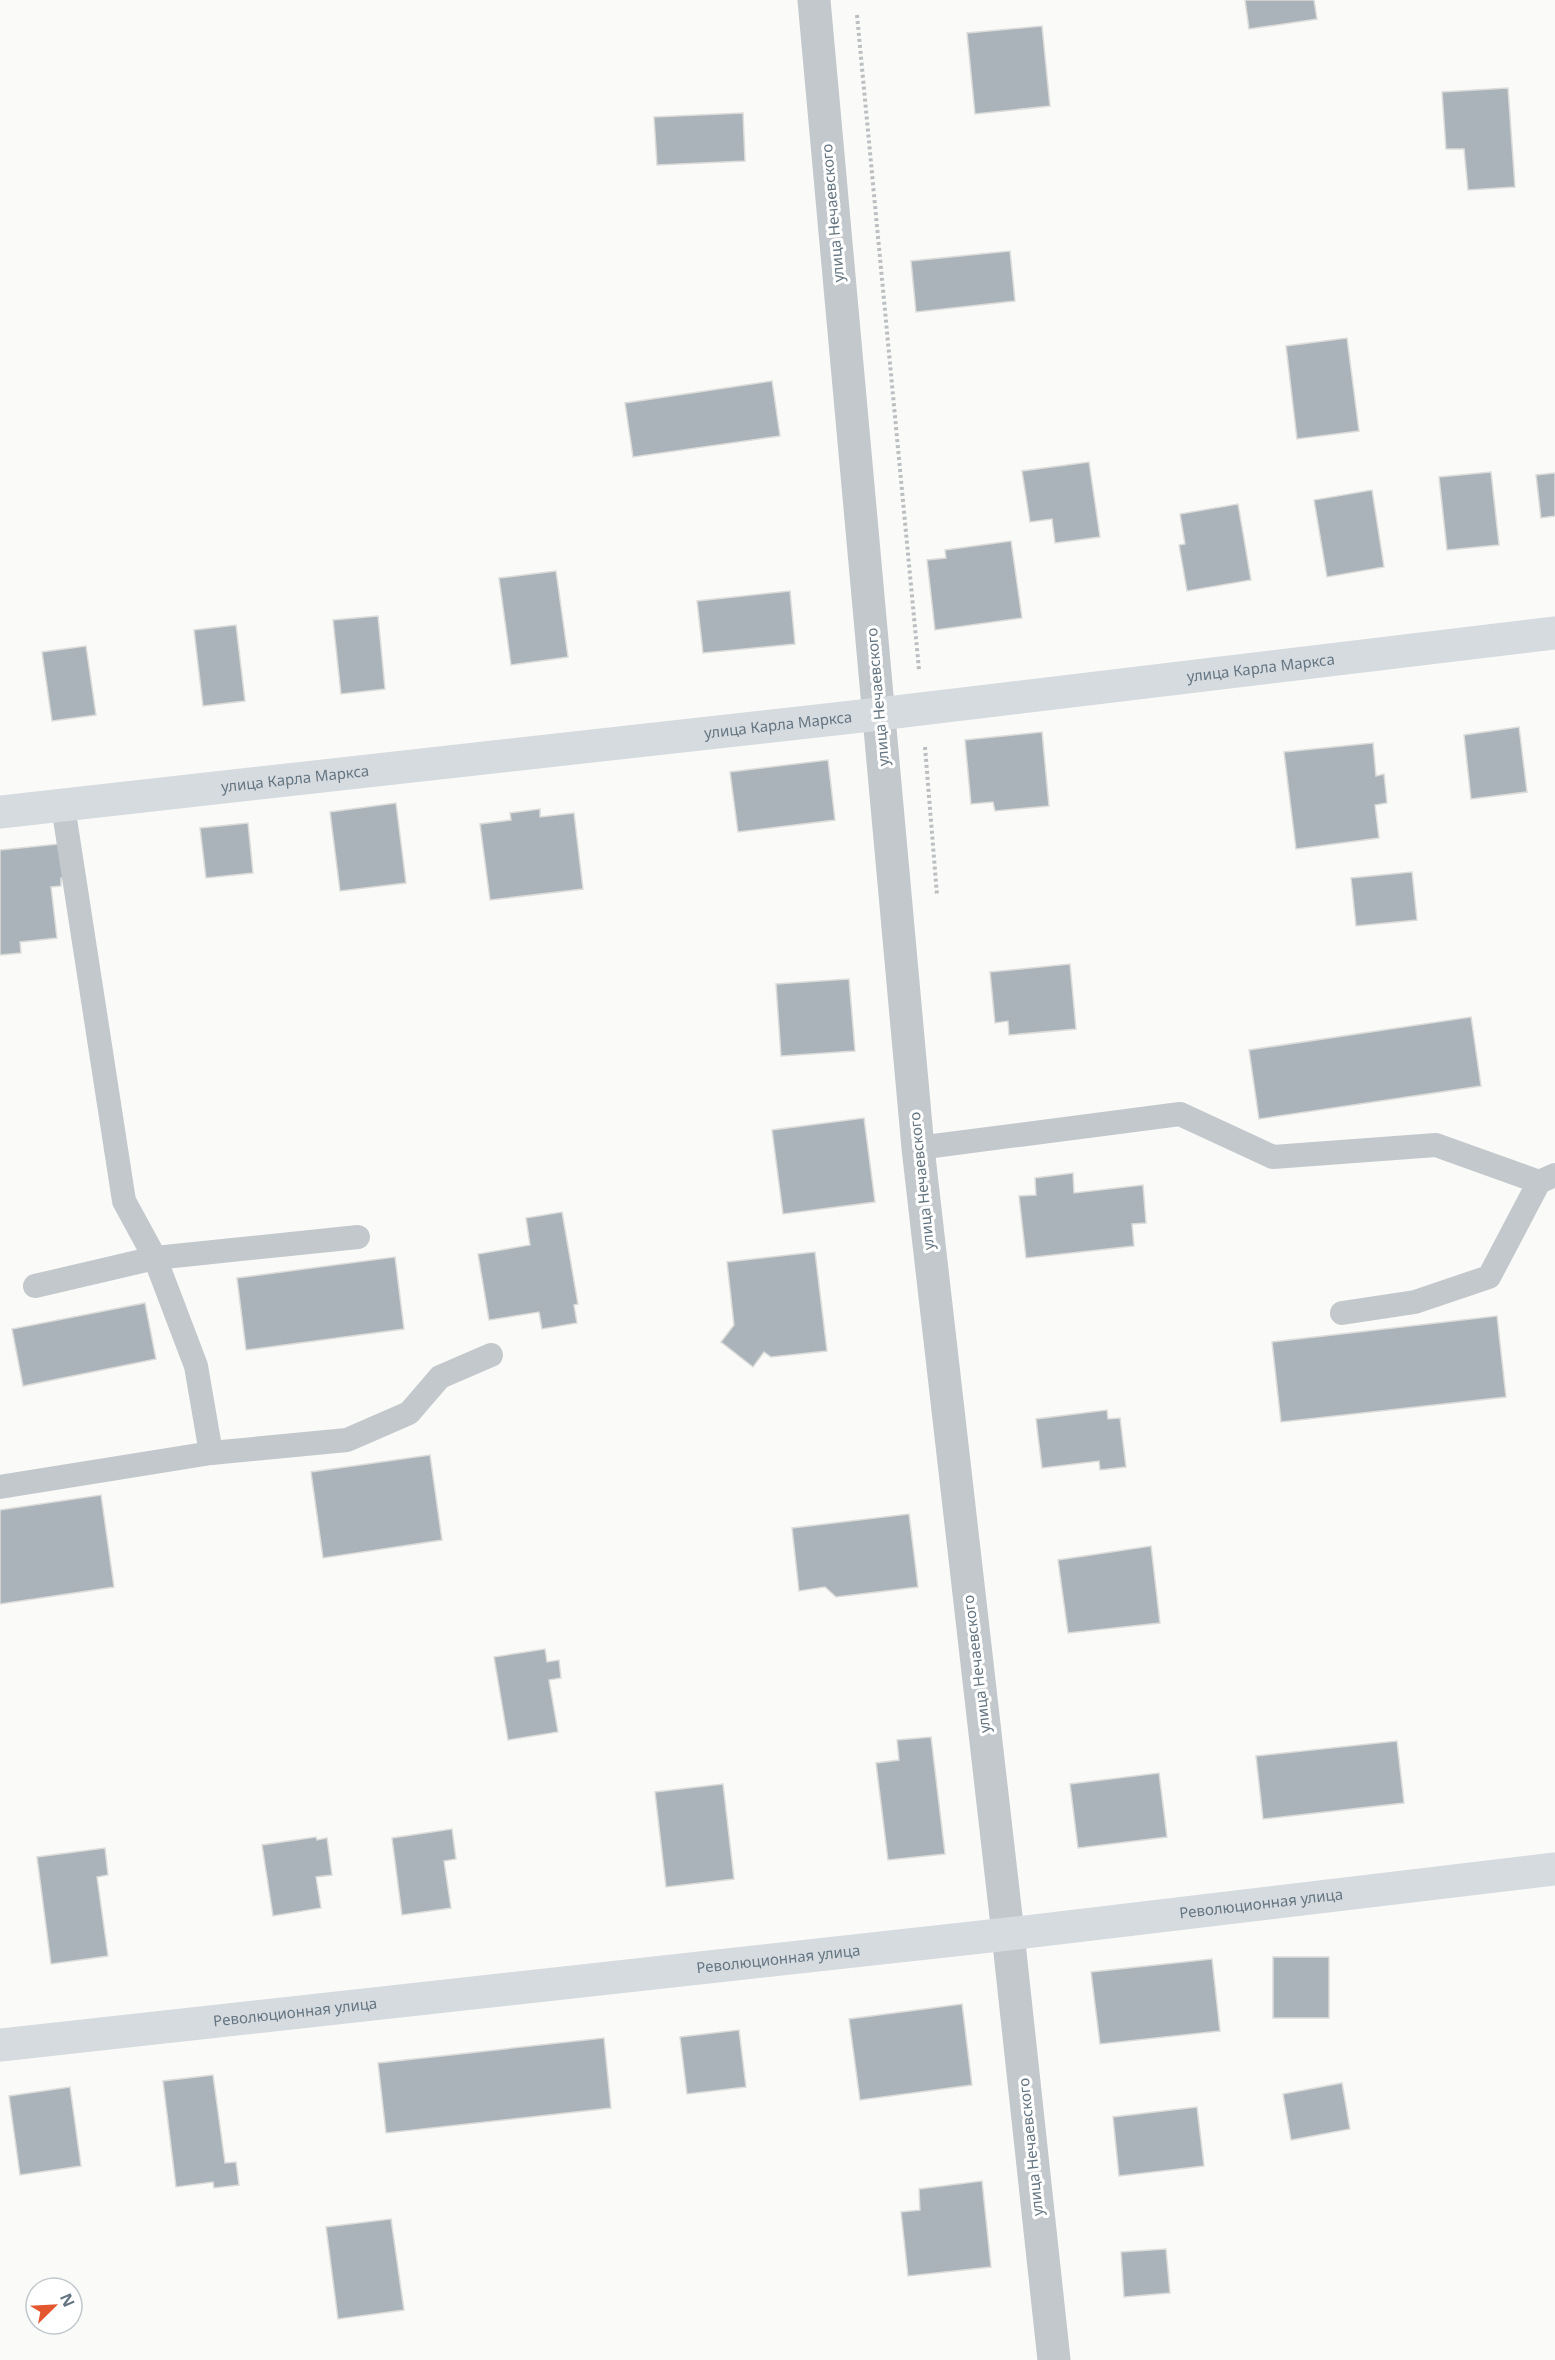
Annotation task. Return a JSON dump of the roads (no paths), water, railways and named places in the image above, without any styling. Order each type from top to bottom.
[{"type":"main road","name":"улица Карла Маркса","points":[[0,812],[879,714],[1555,633]]},
{"type":"main road","name":"Революционная улица","points":[[0,2045],[1008,1934],[1555,1869]]},
{"type":"street","name":"улица Нечаевского","points":[[814,0],[918,1149],[1008,1934],[1053,2360]]},
{"type":"lane","points":[[63,806],[124,1201],[154,1258],[196,1366],[212,1453]]},
{"type":"lane","points":[[918,1149],[1180,1114],[1273,1156],[1436,1145],[1547,1179],[1489,1278],[1415,1302],[1342,1313]]},
{"type":"lane","points":[[35,1286],[154,1258],[358,1237]]},
{"type":"lane","points":[[0,1487],[212,1453],[347,1440],[409,1413],[440,1377],[491,1355]]}]
